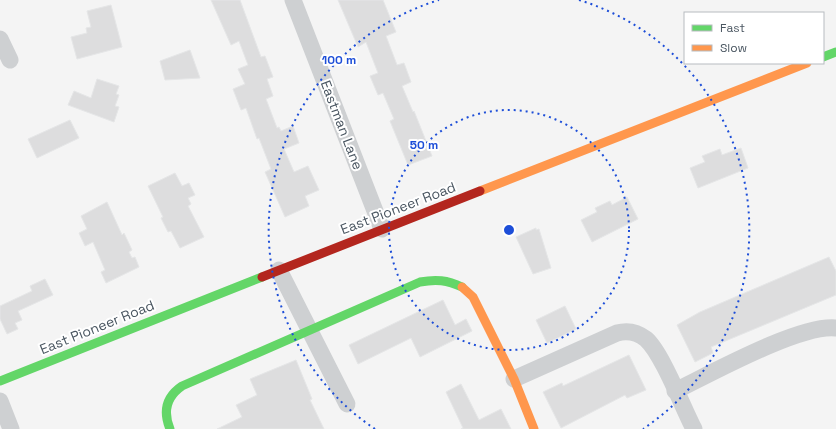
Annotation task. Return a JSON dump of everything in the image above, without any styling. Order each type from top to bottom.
[{"type":"main road","points":[[824,57],[836,52]]},
{"type":"main road","name":"East Pioneer Road","points":[[0,381],[382,228],[804,64]]},
{"type":"main road","points":[[170,429],[166,419],[166,409],[171,396],[178,388],[420,282],[434,279],[449,281],[463,287],[473,297],[514,379],[534,429]]},
{"type":"street","name":"Eastman Lane","points":[[293,0],[382,228]]},
{"type":"street","points":[[0,39],[10,60]]},
{"type":"street","points":[[279,270],[346,404]]},
{"type":"street","points":[[675,391],[770,346],[822,328],[836,328]]},
{"type":"street","points":[[514,379],[617,333],[627,331],[641,336],[652,346],[694,429]]},
{"type":"street","points":[[0,401],[11,429]]},
{"type":"building","points":[[211,0],[240,0],[261,57],[265,56],[273,77],[267,79],[273,96],[266,99],[277,128],[279,127],[281,131],[293,126],[299,143],[284,149],[294,172],[308,166],[319,190],[305,196],[309,206],[285,217],[265,172],[271,169],[259,138],[257,139],[246,108],[241,110],[233,89],[245,84],[238,69],[248,65],[239,41],[231,45]]},
{"type":"building","points":[[338,0],[383,0],[396,32],[386,36],[397,65],[404,63],[411,82],[402,86],[432,156],[408,165],[390,121],[394,119],[383,93],[378,95],[370,76],[378,73],[366,42],[358,47]]},
{"type":"building","points":[[111,5],[122,47],[77,59],[71,37],[87,33],[86,28],[91,27],[87,11]]},
{"type":"building","points":[[190,50],[200,78],[165,80],[160,61]]},
{"type":"building","points":[[97,79],[119,86],[116,94],[119,95],[115,106],[119,107],[114,122],[68,105],[74,91],[91,98]]},
{"type":"building","points":[[70,120],[79,138],[37,158],[28,139]]},
{"type":"building","points":[[741,148],[748,168],[698,188],[690,168],[705,162],[702,156],[720,149],[722,155]]},
{"type":"building","points":[[175,173],[182,186],[189,183],[195,195],[188,198],[191,204],[188,206],[204,237],[180,248],[171,231],[168,232],[161,218],[163,217],[148,186]]},
{"type":"building","points":[[627,197],[638,219],[592,242],[581,220],[597,212],[595,208],[610,201],[612,205]]},
{"type":"building","points":[[107,202],[122,235],[124,233],[132,250],[129,252],[132,258],[135,257],[139,267],[106,283],[101,272],[105,270],[93,242],[85,246],[79,233],[87,229],[81,216]]},
{"type":"building","points":[[536,228],[536,230],[539,229],[551,268],[533,274],[516,237]]},
{"type":"building","points":[[829,257],[836,271],[836,295],[711,347],[713,353],[695,362],[677,325],[700,312]]},
{"type":"building","points":[[45,279],[53,295],[18,311],[22,320],[15,323],[18,329],[7,334],[0,319],[0,306],[32,291],[30,286]]},
{"type":"building","points":[[443,300],[455,325],[466,319],[472,331],[420,357],[411,338],[358,364],[349,345]]},
{"type":"building","points":[[565,306],[576,329],[547,343],[536,320]]},
{"type":"building","points":[[629,355],[646,390],[627,398],[625,395],[561,428],[543,392],[562,383],[563,386]]},
{"type":"building","points":[[296,360],[312,399],[310,400],[324,429],[217,429],[242,417],[236,405],[257,395],[250,379]]},
{"type":"building","points":[[461,384],[479,420],[501,409],[511,429],[461,429],[463,428],[446,392]]},
{"type":"traffic: fast","points":[[824,57],[836,52]]},
{"type":"traffic: fast","points":[[0,381],[262,277]]},
{"type":"traffic: fast","points":[[170,429],[167,417],[167,405],[172,395],[182,386],[420,282],[441,281],[462,287]]},
{"type":"traffic: slow","points":[[480,191],[804,64]]},
{"type":"traffic: slow","points":[[462,287],[473,297],[514,379],[534,429]]},
{"type":"traffic: jam","points":[[262,277],[480,191]]}]
